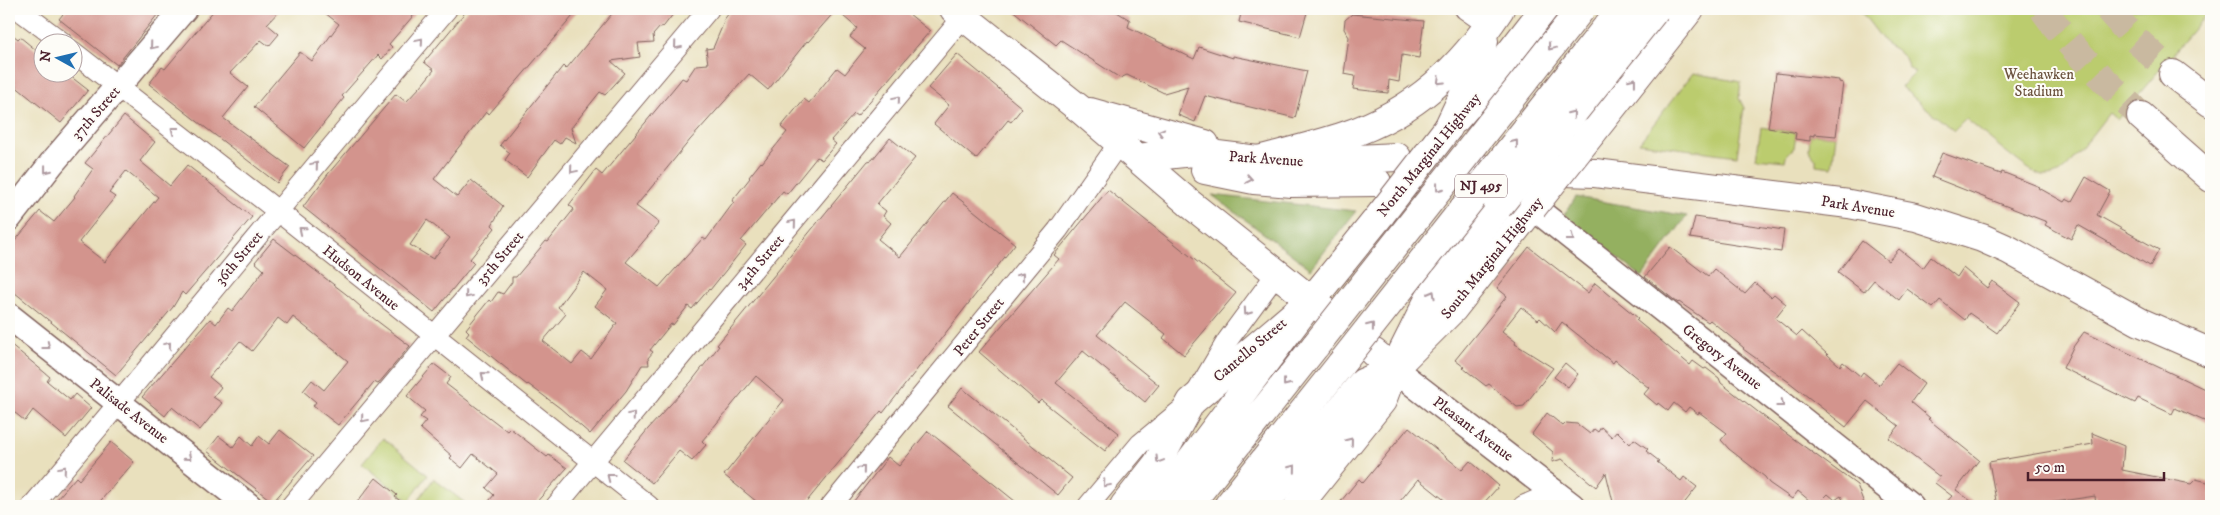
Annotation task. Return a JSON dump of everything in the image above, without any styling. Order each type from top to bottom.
[{"type":"main road","name":"North Marginal Highway","points":[[1319,307],[1382,213],[1544,9]]},
{"type":"main road","name":"NJ 495","points":[[1188,506],[1581,9]]},
{"type":"main road","name":"NJ 495","points":[[1228,506],[1621,9]]},
{"type":"main road","points":[[1263,506],[1362,382],[1384,360],[1433,291],[1498,207],[1656,9]]},
{"type":"main road","name":"South Marginal Highway","points":[[1298,506],[1382,401],[1384,360],[1453,309],[1690,9]]},
{"type":"main road","points":[[959,13],[1081,110],[1189,203],[1319,307],[1157,506]]},
{"type":"main road","points":[[1448,128],[1475,70],[1494,17]]},
{"type":"main road","points":[[1081,110],[1225,149],[1258,160],[1348,135],[1406,107],[1441,80],[1473,45],[1494,17]]},
{"type":"main road","points":[[2174,74],[2211,103]]},
{"type":"main road","points":[[2141,116],[2211,178]]},
{"type":"main road","name":"Park Avenue","points":[[1128,150],[1193,152],[1258,160],[1295,162],[1396,158]]},
{"type":"main road","name":"Park Avenue","points":[[1128,150],[1254,180],[1312,184],[1377,182]]},
{"type":"main road","name":"Park Avenue","points":[[1475,170],[1595,173],[1849,204],[1916,217],[1974,235],[2002,247],[2140,322],[2211,353]]},
{"type":"main road","name":"Cantello Street","points":[[1124,506],[1158,464],[1191,402],[1319,307]]},
{"type":"street","points":[[18,9],[49,32]]},
{"type":"street","name":"37th Street","points":[[9,218],[52,163],[184,9]]},
{"type":"street","name":"36th Street","points":[[32,506],[120,403],[277,211],[447,9]]},
{"type":"street","name":"35th Street","points":[[291,506],[709,9]]},
{"type":"street","points":[[1464,9],[1494,17]]},
{"type":"street","name":"34th Street","points":[[556,506],[959,13]]},
{"type":"street","name":"Hudson Avenue","points":[[82,59],[649,506]]},
{"type":"street","name":"Peter Street","points":[[831,506],[1058,230],[1128,150]]},
{"type":"street","name":"Gregory Avenue","points":[[1533,208],[1911,506]]},
{"type":"street","name":"Cantello Street","points":[[1088,506],[1140,444],[1191,402],[1227,341],[1277,273]]},
{"type":"street","name":"Palisade Avenue","points":[[9,316],[250,506]]},
{"type":"street","name":"Pleasant Avenue","points":[[1384,360],[1564,499]]},
{"type":"street","points":[[1523,506],[1564,499]]},
{"type":"green space","name":"Weehawken Stadium","points":[[1859,9],[2211,9],[2117,120],[2109,113],[2067,167],[2056,174],[2042,176],[2004,150],[1966,119],[1954,131],[1901,87],[1915,73],[1909,68],[1905,58],[1886,44]]},
{"type":"green space","points":[[1693,73],[1741,82],[1739,98],[1744,108],[1737,156],[1639,143]]},
{"type":"green space","points":[[1761,127],[1796,133],[1794,148],[1787,154],[1785,161],[1756,158]]},
{"type":"green space","points":[[1814,134],[1836,136],[1832,167],[1816,165],[1816,159],[1809,150],[1810,135],[1813,136]]},
{"type":"green space","points":[[1212,195],[1356,211],[1311,269]]},
{"type":"green space","points":[[1576,197],[1687,216],[1642,277],[1564,215]]},
{"type":"green space","points":[[383,438],[428,475],[409,501],[362,464]]},
{"type":"green space","points":[[434,479],[469,506],[414,506]]},
{"type":"building","points":[[67,9],[162,9],[117,65],[82,37],[82,32],[75,32],[59,19]]},
{"type":"building","points":[[215,9],[281,9],[267,24],[279,34],[269,46],[261,40],[230,73],[248,87],[223,118],[290,167],[277,183],[149,84],[162,67],[165,69]]},
{"type":"building","points":[[320,9],[419,9],[389,44],[392,47],[382,59],[378,55],[342,96],[344,98],[304,148],[254,107],[300,52],[312,61],[339,24]]},
{"type":"building","points":[[468,9],[579,9],[489,114],[486,112],[434,179],[457,197],[471,180],[503,206],[492,225],[495,228],[470,259],[474,263],[434,312],[303,207],[328,174],[396,94],[406,102],[421,86],[434,70],[424,62]],"holes":[[[427,220],[450,238],[433,259],[410,245]]]},
{"type":"building","points":[[616,9],[677,9],[664,26],[660,27],[653,35],[654,42],[638,43],[640,57],[611,61],[625,73],[605,95],[600,92],[571,128],[576,143],[565,137],[560,144],[554,140],[527,177],[505,160],[510,153],[500,145],[563,66],[566,69]]},
{"type":"building","points":[[732,9],[903,9],[930,31],[857,116],[854,114],[831,140],[836,144],[822,160],[817,157],[787,194],[783,191],[741,241],[746,245],[710,290],[692,309],[688,306],[650,350],[653,352],[648,358],[649,365],[642,365],[626,391],[590,434],[560,408],[527,385],[466,336],[469,332],[466,329],[489,300],[491,302],[498,292],[503,294],[512,282],[512,277],[516,277],[546,241],[548,242],[574,209],[569,205],[596,170],[602,175],[682,78],[686,80],[696,65],[708,64],[706,49],[713,48],[723,21]],"holes":[[[836,10],[857,28],[850,37],[865,49],[845,74],[837,68],[809,103],[804,99],[781,127],[787,132],[749,177],[732,201],[734,202],[706,240],[703,238],[659,287],[626,262],[659,223],[636,206],[690,140],[749,74],[768,90],[807,41]],[[584,272],[607,290],[595,306],[617,323],[591,359],[582,352],[572,364],[543,341],[566,314],[558,307]]]},
{"type":"building","points":[[1011,9],[1112,9],[1130,20],[1128,27],[1194,59],[1199,47],[1233,58],[1233,56],[1307,71],[1295,118],[1205,96],[1195,122],[1178,115],[1188,86],[1164,93],[1127,75],[1120,78],[1061,40],[1056,45]]},
{"type":"building","points":[[1242,9],[1308,9],[1300,37],[1239,22]]},
{"type":"building","points":[[1352,14],[1424,21],[1419,58],[1402,55],[1399,82],[1389,80],[1388,93],[1353,89],[1355,76],[1344,74],[1349,37],[1344,29],[1345,20]]},
{"type":"building","points":[[9,32],[18,39],[20,37],[32,47],[32,82],[78,82],[88,90],[61,123],[9,81]]},
{"type":"building","points":[[957,54],[1022,108],[1011,122],[1008,120],[976,159],[934,124],[949,105],[928,88]]},
{"type":"building","points":[[1776,73],[1839,80],[1839,82],[1843,83],[1836,136],[1814,134],[1814,136],[1810,135],[1810,141],[1795,139],[1796,133],[1793,132],[1768,128]]},
{"type":"building","points":[[124,116],[155,142],[140,161],[170,186],[187,165],[252,217],[185,295],[182,292],[173,307],[116,375],[9,288],[9,248],[40,211],[54,222],[75,197],[93,169],[85,163]],"holes":[[[126,171],[158,197],[105,262],[79,242],[115,197],[109,193]]]},
{"type":"building","points":[[890,138],[915,158],[877,204],[886,211],[883,216],[891,223],[878,239],[900,257],[952,193],[1015,244],[883,413],[881,411],[803,506],[762,506],[724,475],[784,400],[756,376],[702,441],[706,445],[692,461],[679,451],[652,483],[623,460],[648,429],[691,382],[719,346],[717,345],[868,161],[872,160]]},
{"type":"building","points":[[1942,153],[2001,174],[2002,172],[2040,187],[2064,202],[2066,199],[2072,202],[2086,177],[2110,191],[2097,215],[2159,250],[2150,266],[2078,225],[2071,239],[2045,225],[2047,222],[1932,177]]},
{"type":"building","points":[[1108,190],[1236,293],[1184,355],[1163,338],[1166,334],[1125,302],[1097,335],[1159,385],[1145,402],[1083,351],[1056,383],[1119,433],[1105,451],[1041,400],[1038,403],[979,352],[1059,259],[1054,255]]},
{"type":"building","points":[[1695,217],[1784,230],[1781,252],[1690,238]]},
{"type":"building","points":[[274,239],[410,346],[378,384],[374,382],[338,425],[313,406],[316,402],[303,391],[312,380],[324,390],[348,361],[293,317],[287,325],[278,318],[252,351],[240,341],[209,377],[221,387],[213,397],[222,403],[200,430],[172,407],[165,416],[142,397],[210,319],[216,324],[228,308],[232,311],[264,270],[255,262]]},
{"type":"building","points":[[1862,241],[1888,261],[1899,249],[1923,268],[1931,257],[1957,277],[1963,268],[1987,288],[1992,281],[2020,302],[1997,333],[1969,313],[1965,320],[1940,300],[1933,308],[1907,289],[1899,300],[1874,280],[1864,292],[1838,272]]},
{"type":"building","points":[[1529,247],[1588,293],[1595,283],[1638,318],[1636,320],[1690,365],[1693,361],[1719,378],[1721,383],[1776,426],[1857,485],[1865,506],[1846,506],[1841,496],[1835,500],[1828,494],[1816,506],[1798,491],[1792,499],[1769,483],[1765,477],[1729,449],[1721,440],[1727,433],[1699,412],[1698,414],[1689,407],[1685,412],[1674,403],[1668,411],[1658,403],[1657,405],[1644,394],[1649,388],[1615,360],[1613,363],[1562,322],[1555,332],[1540,318],[1538,320],[1521,307],[1502,331],[1516,342],[1515,344],[1553,368],[1524,406],[1517,407],[1489,384],[1486,386],[1455,360],[1507,296],[1497,288]]},
{"type":"building","points":[[1670,247],[1708,276],[1714,269],[1745,294],[1755,283],[1771,297],[1774,294],[1786,304],[1775,318],[1797,336],[1802,331],[1840,366],[1843,362],[1860,376],[1863,372],[1879,385],[1897,363],[1924,384],[1911,402],[1930,418],[1928,419],[1979,460],[1956,490],[1978,506],[1943,506],[1952,496],[1935,483],[1940,477],[1889,438],[1899,426],[1867,401],[1846,427],[1743,349],[1710,320],[1708,322],[1678,303],[1645,277]]},
{"type":"building","points":[[2084,332],[2211,392],[2211,424],[2175,408],[2172,414],[2138,398],[2135,403],[2063,368],[2073,347]]},
{"type":"building","points":[[9,343],[50,377],[47,381],[70,400],[75,394],[91,408],[66,438],[33,410],[25,421],[9,408]]},
{"type":"building","points":[[1565,363],[1578,374],[1568,387],[1554,377]]},
{"type":"building","points":[[434,364],[451,377],[446,384],[507,431],[510,428],[547,457],[549,455],[567,468],[533,506],[485,506],[494,495],[486,488],[498,474],[473,454],[462,468],[450,458],[452,456],[420,428],[426,421],[420,417],[425,411],[407,396]]},
{"type":"building","points":[[962,388],[1072,478],[1058,495],[948,406]]},
{"type":"building","points":[[1547,413],[1563,426],[1566,423],[1577,424],[1590,434],[1594,429],[1598,432],[1601,427],[1612,437],[1617,431],[1630,444],[1634,439],[1648,449],[1646,451],[1659,461],[1657,462],[1681,481],[1684,477],[1697,487],[1682,506],[1618,506],[1613,502],[1606,473],[1596,487],[1562,459],[1552,462],[1553,452],[1532,434]]},
{"type":"building","points":[[1409,427],[1462,470],[1470,461],[1499,486],[1481,506],[1452,506],[1418,479],[1396,506],[1337,506],[1359,479],[1363,483]]},
{"type":"building","points":[[280,430],[313,456],[273,502],[207,451],[219,436],[233,447],[241,436],[252,446],[259,436],[269,444]]},
{"type":"building","points":[[928,431],[1021,506],[850,506],[888,457],[899,466]]},
{"type":"building","points":[[2092,433],[2124,446],[2122,470],[2191,484],[2196,479],[2211,483],[2211,506],[2096,506],[2095,496],[2029,506],[1997,506],[1989,462],[2093,444]]},
{"type":"building","points":[[111,442],[134,462],[96,506],[51,506],[76,477],[79,480]]},
{"type":"building","points":[[376,478],[397,495],[395,497],[407,506],[354,506]]},
{"type":"tunnel","points":[[2043,9],[2077,51],[2141,116]]},
{"type":"tunnel","points":[[2108,9],[2132,36],[2173,74]]}]
